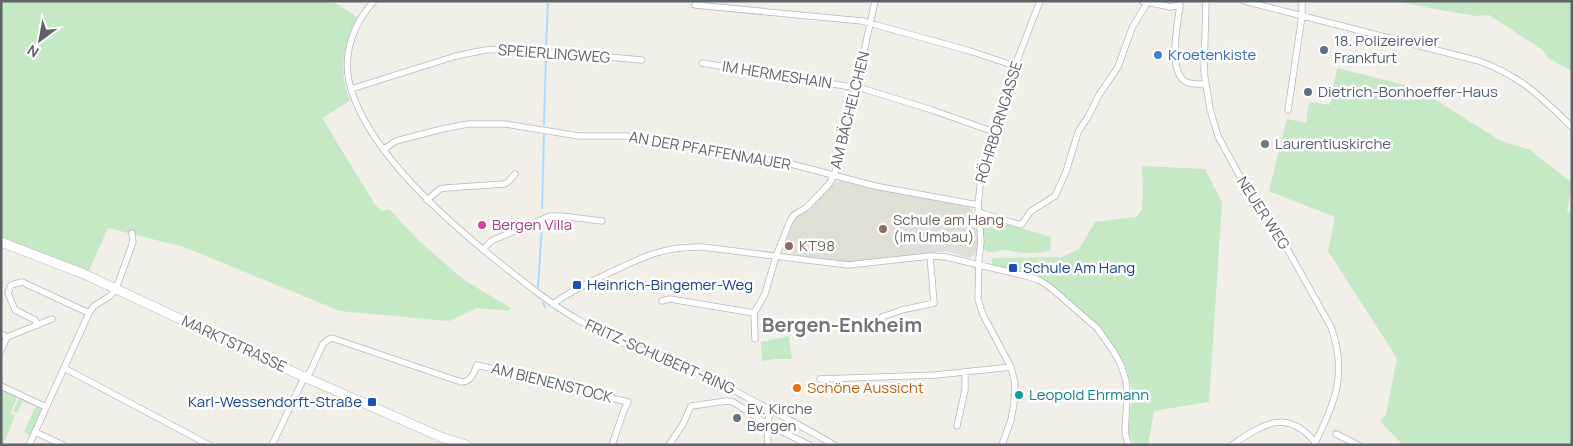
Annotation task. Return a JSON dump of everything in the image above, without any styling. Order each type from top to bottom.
[{"type":"street","name":"FRITZ-SCHUBERT-RING","points":[[374,1],[359,20],[351,40],[348,53],[351,89],[362,115],[384,149],[427,200],[483,250],[553,304],[583,323],[657,358],[735,390],[833,444]]},
{"type":"street","name":"AM BÄCHELCHEN","points":[[754,313],[765,294],[776,256],[791,218],[794,214],[807,207],[829,184],[837,168],[875,1]]},
{"type":"street","name":"RÖHRBORNGASSE","points":[[1003,444],[1011,420],[1016,383],[1011,367],[981,309],[978,290],[981,242],[978,205],[981,177],[1006,89],[1040,1]]},
{"type":"street","name":"NEUER WEG","points":[[1206,1],[1204,62],[1214,125],[1224,151],[1244,184],[1270,218],[1331,327],[1337,342],[1340,363],[1336,392],[1332,408],[1315,444]]},
{"type":"street","points":[[1244,1],[1491,65],[1516,78],[1530,88],[1572,127]]},
{"type":"street","points":[[1288,110],[1302,16],[1302,1]]},
{"type":"street","points":[[978,212],[1022,225],[1032,212],[1054,197],[1066,172],[1078,132],[1118,66],[1144,2],[1170,7],[1182,3],[1175,51],[1178,71],[1181,78],[1187,82],[1206,84]]},
{"type":"street","points":[[695,5],[862,21],[970,51],[1015,66]]},
{"type":"street","name":"SPEIERLINGWEG","points":[[351,89],[456,56],[485,50],[516,49],[642,60]]},
{"type":"street","name":"IM HERMESHAIN","points":[[702,63],[856,88],[932,110],[994,132]]},
{"type":"street","name":"AN DER PFAFFENMAUER","points":[[384,149],[396,141],[442,129],[468,124],[505,124],[579,136],[625,136],[652,139],[791,164],[893,190],[978,205]]},
{"type":"street","points":[[427,200],[440,189],[504,184],[515,174]]},
{"type":"street","points":[[483,250],[492,241],[550,216],[602,220]]},
{"type":"street","points":[[29,445],[89,313],[94,306],[110,296],[116,289],[133,242],[132,233]]},
{"type":"street","name":"MARKTSTRASSE","points":[[1,242],[84,274],[440,441],[466,445]]},
{"type":"street","points":[[553,304],[578,288],[647,255],[669,248],[684,246],[702,246],[853,266],[930,256],[946,257],[1019,274],[1039,280],[1051,288],[1097,328],[1106,339],[1121,365],[1126,381],[1125,432],[1129,445]]},
{"type":"street","points":[[882,317],[934,302],[930,256]]},
{"type":"street","points":[[38,325],[36,320],[14,310],[8,293],[11,285],[22,282],[89,313]]},
{"type":"street","points":[[662,301],[670,299],[754,313],[755,339]]},
{"type":"street","points":[[1,350],[4,336],[52,319]]},
{"type":"street","name":"AM BIENENSTOCK","points":[[306,378],[325,341],[336,338],[461,382],[470,379],[478,365],[628,402],[612,445]]},
{"type":"street","points":[[820,379],[936,375],[1011,367]]},
{"type":"street","points":[[64,368],[208,445]]},
{"type":"street","points":[[957,426],[965,390],[966,372]]},
{"type":"street","points":[[272,445],[302,382],[306,378]]},
{"type":"street","points":[[1,386],[46,407]]},
{"type":"street","points":[[669,445],[683,424],[691,406],[727,401],[733,402],[767,424],[809,445]]},
{"type":"street","points":[[768,445],[767,424],[771,409]]},
{"type":"street","points":[[1232,445],[1264,425],[1276,422],[1299,427],[1310,436],[1315,444]]},
{"type":"street","points":[[35,432],[63,445]]},
{"type":"street","points":[[1336,434],[1358,445]]},
{"type":"shaded area","name":"Schule am Hang (im Umbau)","points":[[843,180],[972,207],[979,242],[976,253],[970,258],[946,251],[854,263],[792,256],[794,246],[787,239],[795,218],[810,209],[835,182]]},
{"type":"green space","points":[[1,1],[332,1],[357,17],[345,48],[343,68],[350,101],[322,118],[376,206],[382,211],[389,209],[419,241],[464,280],[511,308],[509,311],[477,308],[449,321],[340,311],[184,247],[108,228],[88,273],[1,240]]},
{"type":"green space","points":[[1395,1],[1572,1],[1572,71],[1548,58],[1543,50],[1489,15],[1477,16]]},
{"type":"green space","points":[[1337,68],[1417,88],[1499,140],[1530,150],[1572,183],[1567,211],[1572,212],[1572,445],[1403,445],[1380,421],[1386,414],[1397,358],[1328,251],[1335,217],[1269,191],[1287,119],[1306,123],[1309,102],[1330,105]]},
{"type":"green space","points":[[1142,166],[1205,169],[1222,202],[1209,402],[1154,411],[1148,445],[1135,445],[1129,435],[1132,388],[1125,365],[1108,337],[1076,306],[1040,277],[992,265],[992,258],[1062,257],[1079,249],[1095,222],[1136,217],[1142,210]]},
{"type":"green space","points":[[988,219],[1051,237],[1050,251],[1038,253],[1007,250],[988,252],[983,248],[983,224]]},
{"type":"green space","points":[[789,336],[792,359],[762,361],[761,342]]},
{"type":"green space","points":[[1,388],[18,396],[10,413],[15,416],[3,445],[1,445]]},
{"type":"green space","points":[[20,396],[43,407],[30,435],[24,432],[36,406],[23,401],[17,413],[13,411]]},
{"type":"waterway","points":[[546,46],[548,1]]},
{"type":"waterway","points":[[544,125],[546,56]]},
{"type":"waterway","points":[[542,208],[544,135]]},
{"type":"waterway","points":[[538,287],[542,227]]},
{"type":"waterway","points":[[543,303],[545,307]]},
{"type":"place","name":"18. Polizeirevier Frankfurt","points":[[1324,50]]},
{"type":"place","name":"Kroetenkiste","points":[[1158,55]]},
{"type":"place","name":"Dietrich-Bonhoeffer-Haus","points":[[1308,92]]},
{"type":"place","name":"Laurentiuskirche","points":[[1265,144]]},
{"type":"place","name":"Bergen Villa","points":[[482,225]]},
{"type":"place","name":"Schule am Hang (im Umbau)","points":[[883,229]]},
{"type":"place","name":"KT98","points":[[789,246]]},
{"type":"place","name":"Schule Am Hang","points":[[1013,268]]},
{"type":"place","name":"Heinrich-Bingemer-Weg","points":[[577,285]]},
{"type":"place","name":"Schöne Aussicht","points":[[797,388]]},
{"type":"place","name":"Leopold Ehrmann","points":[[1019,395]]},
{"type":"place","name":"Karl-Wessendorft-Straße","points":[[372,402]]},
{"type":"place","name":"Ev. Kirche Bergen","points":[[737,418]]},
{"type":"district","name":"Bergen-Enkheim","points":[[842,325]]}]
